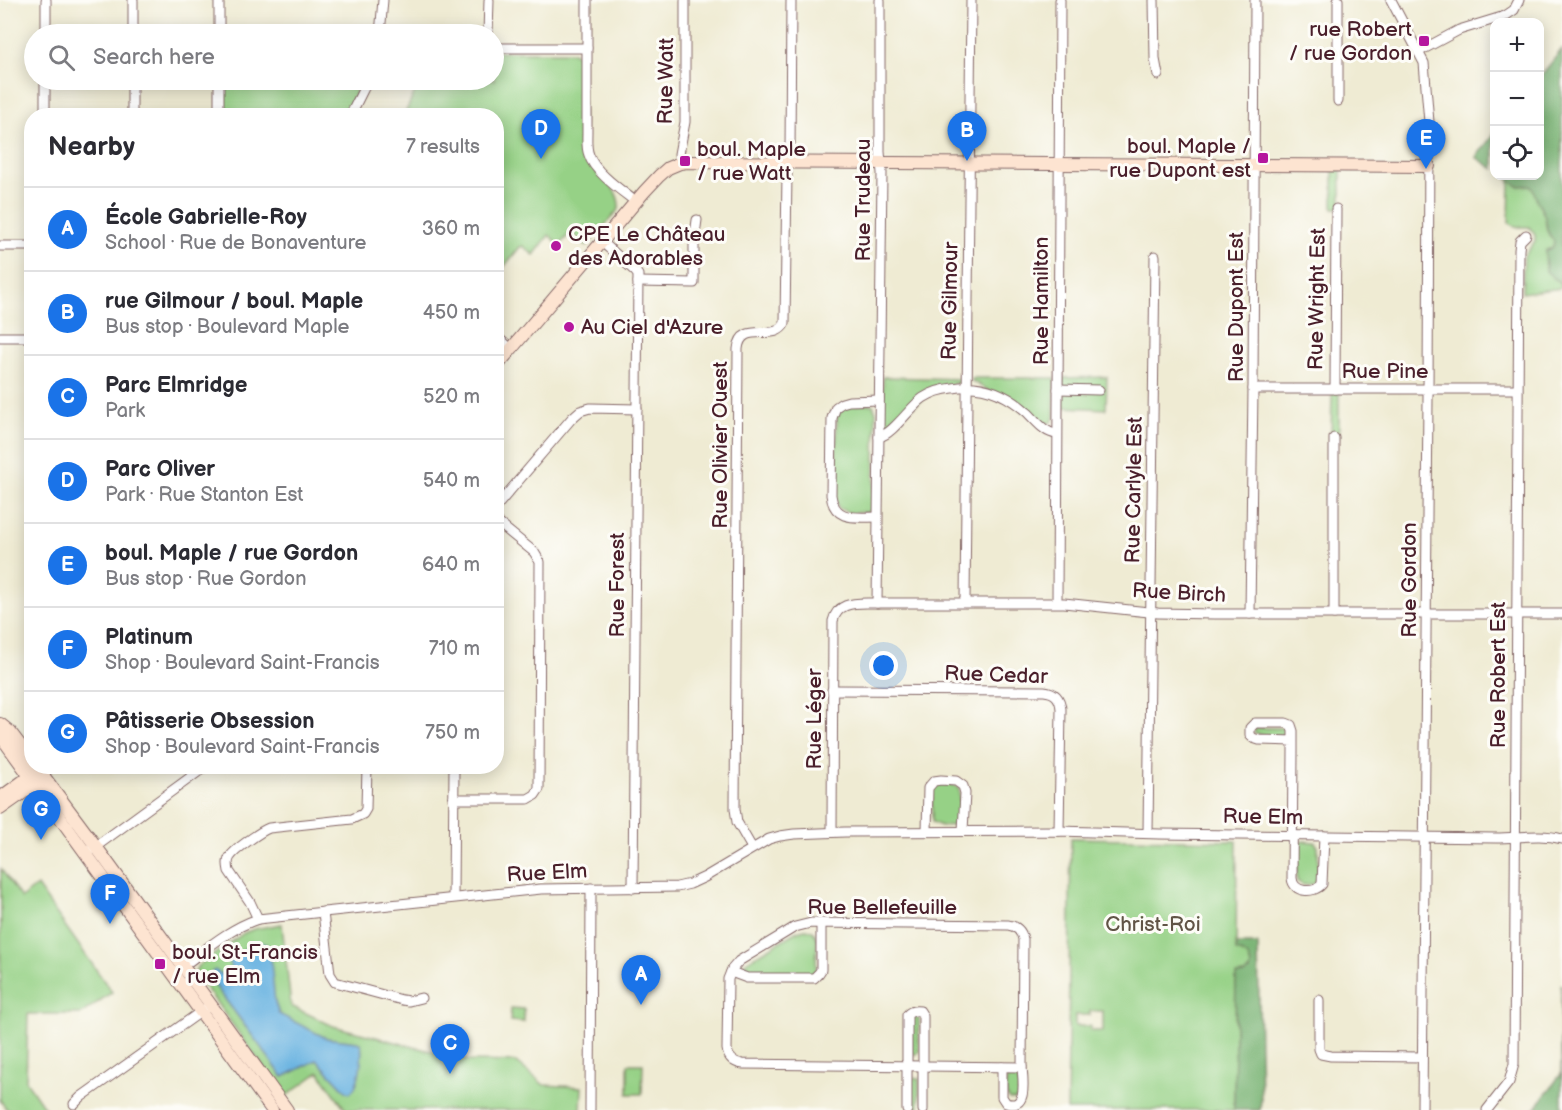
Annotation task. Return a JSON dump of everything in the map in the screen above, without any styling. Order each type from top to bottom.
[{"type":"street","points":[[46,0],[46,24]]},
{"type":"street","points":[[133,0],[133,24]]},
{"type":"street","points":[[219,0],[219,24]]},
{"type":"street","points":[[381,24],[383,0]]},
{"type":"street","points":[[488,24],[489,0]]},
{"type":"street","points":[[587,0],[587,144],[589,158],[602,173],[636,202]]},
{"type":"street","name":"Rue Watt","points":[[680,163],[679,154],[684,122],[685,0]]},
{"type":"street","name":"Rue Olivier Ouest","points":[[752,848],[737,822],[735,809],[738,350],[740,340],[745,335],[774,332],[781,329],[785,323],[787,172],[790,152],[791,0]]},
{"type":"street","name":"Rue Trudeau","points":[[877,603],[881,163],[880,0]]},
{"type":"street","name":"Rue Gilmour","points":[[966,602],[971,0]]},
{"type":"street","name":"Rue Hamilton","points":[[1057,602],[1060,0]]},
{"type":"street","points":[[1154,0],[1155,59],[1158,75]]},
{"type":"street","name":"Rue Dupont Est","points":[[1250,614],[1255,0]]},
{"type":"street","points":[[1338,0],[1338,101]]},
{"type":"street","name":"Rue Gordon","points":[[1391,0],[1424,63],[1429,122],[1422,1110]]},
{"type":"street","points":[[1418,52],[1459,30],[1506,16],[1519,0]]},
{"type":"street","points":[[504,48],[587,48]]},
{"type":"street","points":[[45,90],[45,108]]},
{"type":"street","points":[[132,90],[132,108]]},
{"type":"street","points":[[219,90],[219,108]]},
{"type":"street","points":[[354,108],[363,90]]},
{"type":"street","points":[[504,358],[659,176],[668,168],[680,163],[1429,166]]},
{"type":"street","name":"Rue Wright Est","points":[[1335,389],[1336,209]]},
{"type":"street","points":[[602,242],[635,271],[638,275],[638,282],[694,283],[694,242],[698,220]]},
{"type":"street","name":"Rue Robert Est","points":[[1487,1110],[1509,1082],[1514,1064],[1519,246],[1520,241],[1526,236]]},
{"type":"street","points":[[0,246],[24,246]]},
{"type":"street","name":"Rue Carlyle Est","points":[[1148,833],[1155,256]]},
{"type":"street","name":"Rue Forest","points":[[633,888],[638,282]]},
{"type":"street","points":[[0,337],[24,337]]},
{"type":"street","points":[[504,343],[511,350]]},
{"type":"street","points":[[879,437],[888,433],[916,403],[930,393],[968,386],[992,390],[1011,399],[1048,432],[1058,434]]},
{"type":"street","points":[[1058,389],[1099,390]]},
{"type":"street","name":"Rue Pine","points":[[1253,389],[1517,389]]},
{"type":"street","points":[[877,517],[848,516],[840,514],[834,508],[831,495],[832,418],[834,409],[842,403],[879,400]]},
{"type":"street","points":[[504,498],[580,411],[590,408],[637,409]]},
{"type":"street","points":[[1334,438],[1334,614]]},
{"type":"street","points":[[453,799],[528,799],[539,789],[540,562],[534,552],[504,528]]},
{"type":"street","name":"Rue Birch","points":[[840,608],[854,603],[1057,602],[1150,612],[1562,614]]},
{"type":"street","name":"Rue Léger","points":[[832,832],[833,621],[840,608]]},
{"type":"street","name":"Rue Cedar","points":[[832,690],[1044,691],[1055,694],[1060,700],[1059,831]]},
{"type":"street","points":[[1293,741],[1256,740],[1250,735],[1250,728],[1255,723],[1289,723],[1293,729],[1293,741],[1292,836],[1292,882],[1296,888],[1316,890],[1322,884],[1324,836]]},
{"type":"street","points":[[0,724],[10,732],[24,750]]},
{"type":"street","points":[[0,735],[24,759]]},
{"type":"street","points":[[0,798],[36,774]]},
{"type":"street","points":[[0,809],[27,790],[37,774]]},
{"type":"street","points":[[39,774],[205,1008],[272,1110]]},
{"type":"street","points":[[91,850],[195,774]]},
{"type":"street","points":[[258,919],[250,902],[228,871],[230,856],[269,828],[360,817],[366,808],[367,774]]},
{"type":"street","points":[[453,897],[454,774]]},
{"type":"street","points":[[927,831],[928,788],[934,781],[956,780],[963,786],[964,793],[963,831]]},
{"type":"street","name":"Rue Elm","points":[[178,970],[228,933],[258,919],[541,889],[670,888],[690,884],[752,848],[780,836],[832,832],[1059,831],[1562,839]]},
{"type":"street","points":[[590,1110],[591,888]]},
{"type":"street","points":[[323,912],[330,974],[335,982],[402,1000],[410,1001],[421,998]]},
{"type":"street","points":[[822,923],[821,970],[814,978],[747,978],[731,972],[728,985],[728,1053],[735,1063],[1022,1067]]},
{"type":"street","name":"Rue Bellefeuille","points":[[731,972],[739,961],[795,927],[805,924],[1008,925],[1016,927],[1020,930],[1023,939],[1022,1097],[1019,1103],[1013,1105],[1005,1103],[1002,1097],[1002,1067]]},
{"type":"street","points":[[1319,1000],[1319,1050],[1321,1054],[1422,1057]]},
{"type":"street","points":[[74,1104],[88,1091],[205,1008]]},
{"type":"street","points":[[205,1008],[287,1110]]},
{"type":"street","points":[[907,1110],[907,1015],[916,1010],[920,1011],[923,1016],[923,1110]]},
{"type":"green space","points":[[1562,49],[1562,285],[1546,271],[1545,251],[1553,247],[1554,241],[1548,232],[1545,217],[1533,190],[1530,185],[1518,186],[1510,180],[1544,180],[1544,72]]},
{"type":"green space","points":[[504,52],[573,52],[579,56],[582,65],[583,152],[592,167],[615,192],[619,209],[587,246],[571,232],[560,245],[549,235],[534,255],[523,246],[520,247],[504,267],[504,108],[408,108],[416,90],[504,90]]},
{"type":"green space","points":[[224,90],[355,90],[356,94],[349,108],[224,108]]},
{"type":"green space","points":[[1490,139],[1490,166],[1476,157]]},
{"type":"green space","points":[[1333,170],[1341,170],[1341,208],[1333,208]]},
{"type":"green space","points":[[1510,180],[1518,186],[1530,185],[1541,205],[1546,227],[1554,241],[1546,271],[1562,285],[1562,288],[1522,293],[1524,256],[1535,241],[1535,235],[1529,227],[1515,227],[1509,222]]},
{"type":"green space","points":[[883,377],[964,379],[964,382],[939,387],[894,421],[887,422],[883,418]]},
{"type":"green space","points":[[1107,377],[1106,409],[1062,407],[1062,398],[1065,393],[1062,378]]},
{"type":"green space","points":[[972,378],[1055,378],[1052,422],[1046,424],[972,381]]},
{"type":"green space","points":[[1339,392],[1339,437],[1331,436],[1332,393]]},
{"type":"green space","points":[[873,405],[876,412],[874,503],[870,512],[850,513],[838,508],[835,498],[837,417],[841,408]]},
{"type":"green space","points":[[1257,728],[1285,728],[1288,733],[1276,736],[1262,735],[1254,732]]},
{"type":"green space","points":[[940,783],[954,785],[959,789],[958,825],[941,826],[932,822],[932,788]]},
{"type":"green space","name":"Christ-Roi","points":[[1071,838],[1237,841],[1236,950],[1248,955],[1251,967],[1246,974],[1236,976],[1234,1110],[1067,1110]],"holes":[[[1090,1011],[1103,1011],[1103,1031],[1090,1031],[1090,1026],[1075,1026],[1075,1015],[1090,1015]]]},
{"type":"green space","points":[[1303,841],[1315,842],[1318,847],[1318,876],[1314,884],[1303,885],[1297,881],[1297,846]]},
{"type":"green space","points":[[1,869],[21,898],[37,886],[112,992],[81,1014],[28,1014],[26,1081],[46,1110],[7,1110],[0,1100]]},
{"type":"green space","points":[[282,924],[291,1006],[333,1026],[469,1061],[516,1062],[544,1085],[582,1087],[581,1110],[346,1110],[319,1072],[285,1097],[195,973],[199,965],[244,933]],"holes":[[[230,963],[273,985],[276,1007],[283,1017],[326,1038],[361,1044],[360,1063],[347,1092],[317,1060],[283,1077],[209,977],[213,971],[229,973]]]},
{"type":"green space","points":[[805,929],[813,931],[817,939],[816,970],[812,974],[747,972],[745,963],[797,931]]},
{"type":"green space","points":[[1237,944],[1258,944],[1260,1110],[1234,1110],[1236,975],[1245,974],[1250,971],[1251,967],[1248,958],[1236,951]]},
{"type":"green space","points":[[1561,984],[1562,1110],[1534,1110],[1561,1074]]},
{"type":"green space","points":[[511,1008],[524,1009],[524,1022],[510,1021]]},
{"type":"green space","points":[[915,1017],[919,1019],[919,1052],[915,1055],[911,1051],[910,1019]]},
{"type":"green space","points":[[628,1064],[643,1064],[642,1094],[628,1094]]},
{"type":"green space","points":[[1011,1076],[1016,1078],[1018,1084],[1019,1091],[1016,1100],[1009,1100],[1006,1093],[1007,1078]]},
{"type":"green space","points":[[914,1077],[919,1079],[919,1110],[910,1110],[911,1079]]},
{"type":"water","points":[[260,943],[267,945],[270,952],[275,1002],[279,1014],[326,1038],[361,1044],[362,1056],[358,1078],[350,1093],[317,1060],[283,1077],[209,977],[215,970],[223,975],[229,974],[230,961],[244,950]]},
{"type":"place","name":"rue Robert / rue Gordon","points":[[1424,41]]},
{"type":"place","name":"boul. Maple / rue Dupont est","points":[[1263,158]]},
{"type":"place","name":"Parc Oliver","points":[[541,159]]},
{"type":"place","name":"boul. Maple / rue Watt","points":[[685,161]]},
{"type":"place","name":"rue Gilmour / boul. Maple","points":[[967,161]]},
{"type":"place","name":"boul. Maple / rue Gordon","points":[[1426,169]]},
{"type":"place","name":"CPE Le Château des Adorables","points":[[556,246]]},
{"type":"place","name":"Au Ciel d'Azure","points":[[569,327]]},
{"type":"place","name":"Pâtisserie Obsession","points":[[41,840]]},
{"type":"place","name":"Platinum","points":[[110,924]]},
{"type":"place","name":"boul. St-Francis / rue Elm","points":[[160,964]]},
{"type":"place","name":"École Gabrielle-Roy","points":[[641,1005]]},
{"type":"place","name":"Parc Elmridge","points":[[450,1074]]}]
